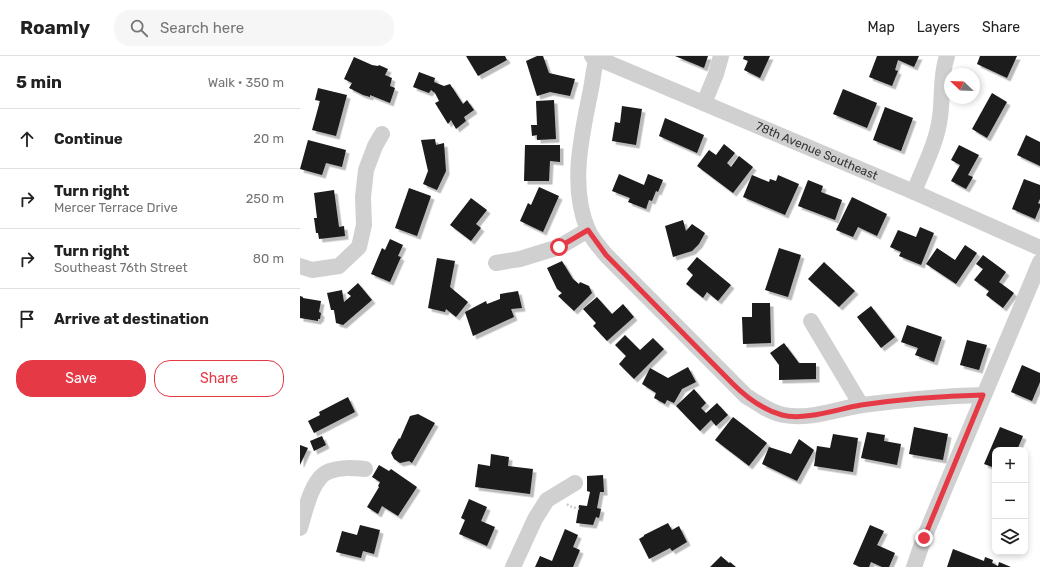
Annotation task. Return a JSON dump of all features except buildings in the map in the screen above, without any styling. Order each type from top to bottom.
[{"type":"street","points":[[704,103],[716,74],[721,56]]},
{"type":"street","points":[[914,192],[937,134],[940,117],[942,76],[947,56]]},
{"type":"street","points":[[595,57],[580,156],[578,190],[581,209],[588,230],[606,255],[746,396],[783,415],[797,416],[860,406],[941,396],[983,395]]},
{"type":"street","name":"78th Avenue Southeast","points":[[595,57],[914,192],[1040,248]]},
{"type":"street","points":[[300,266],[312,270],[339,266],[359,247],[364,225],[363,197],[366,170],[375,146],[382,134]]},
{"type":"street","points":[[496,263],[520,259],[559,247],[588,230]]},
{"type":"street","points":[[914,567],[924,538],[983,395],[1040,262]]},
{"type":"street","points":[[811,321],[860,406]]},
{"type":"street","points":[[300,528],[311,494],[323,474],[329,471],[350,468],[364,469]]},
{"type":"street","points":[[513,567],[535,519],[547,500],[575,483]]},
{"type":"route","points":[[559,247],[588,230],[606,255],[733,384],[746,396],[769,410],[783,415],[797,416],[822,413],[860,406],[941,396],[983,395],[924,538]]}]
